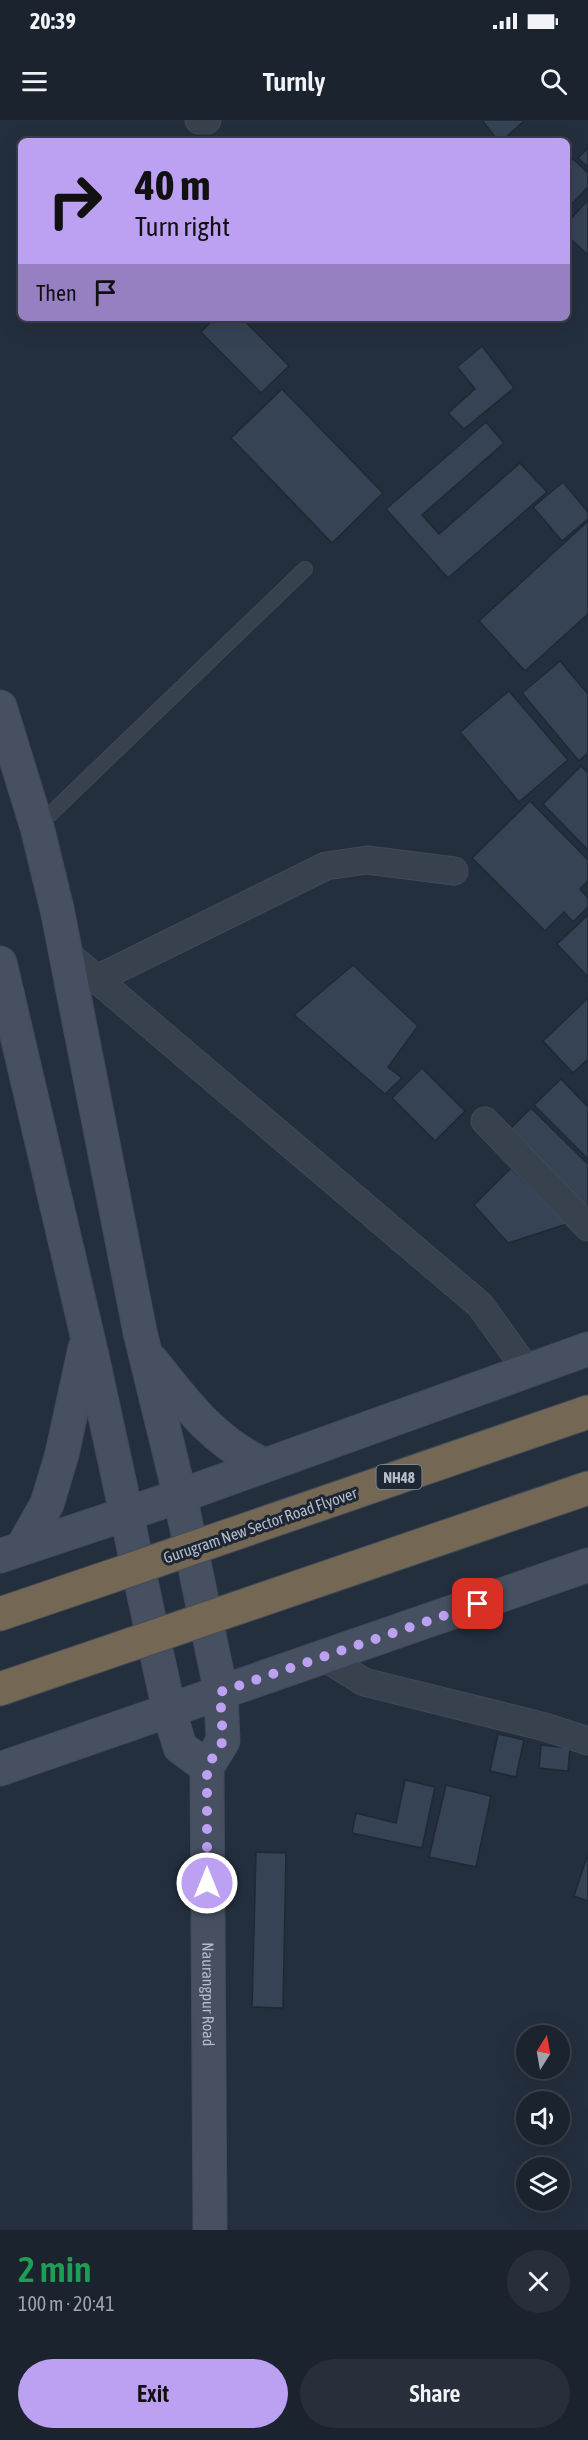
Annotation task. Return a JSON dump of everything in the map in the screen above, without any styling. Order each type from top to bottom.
[{"type":"highway","name":"Gurugram New Sector Road Flyover","points":[[0,1614],[588,1412]]},
{"type":"highway","points":[[0,1689],[588,1488]]},
{"type":"street","points":[[199,120],[207,120]]},
{"type":"street","points":[[0,707],[37,827],[66,954],[146,1353],[180,1496],[220,1692],[223,1741],[207,1767],[180,1747],[169,1710],[88,1338],[0,963]]},
{"type":"street","points":[[97,980],[326,866],[367,860],[454,871]]},
{"type":"street","points":[[66,954],[480,1305],[526,1370]]},
{"type":"street","points":[[485,1121],[588,1227]]},
{"type":"street","points":[[11,1552],[47,1504],[62,1454],[88,1338]]},
{"type":"street","points":[[11,1552],[126,1515],[588,1349]]},
{"type":"street","points":[[146,1353],[190,1409],[236,1452],[264,1465]]},
{"type":"street","points":[[0,1769],[588,1565]]},
{"type":"street","points":[[324,1657],[364,1682],[545,1727],[588,1741]]},
{"type":"street","name":"Naurangpur Road","points":[[207,1767],[210,2230]]},
{"type":"lane","points":[[37,827],[305,569]]},
{"type":"building","points":[[482,120],[525,120],[505,138],[496,138]]},
{"type":"building","points":[[588,148],[588,167],[578,158]]},
{"type":"building","points":[[573,159],[588,173],[588,187],[570,206],[570,162]]},
{"type":"building","points":[[588,200],[588,255],[570,239],[570,220]]},
{"type":"building","points":[[212,321],[245,321],[289,366],[261,393],[201,332]]},
{"type":"building","points":[[482,346],[514,388],[464,429],[448,413],[475,389],[457,367]]},
{"type":"building","points":[[282,389],[383,493],[332,543],[231,438]]},
{"type":"building","points":[[486,422],[504,443],[422,515],[439,534],[520,463],[547,492],[448,578],[386,509]]},
{"type":"building","points":[[563,482],[588,512],[588,519],[562,541],[533,507]]},
{"type":"building","points":[[588,521],[588,614],[525,671],[479,621]]},
{"type":"building","points":[[560,661],[588,694],[588,753],[579,761],[522,693]]},
{"type":"building","points":[[509,691],[568,760],[519,802],[460,732]]},
{"type":"building","points":[[581,766],[588,773],[588,850],[543,804]]},
{"type":"building","points":[[530,801],[588,860],[588,881],[580,889],[588,898],[588,907],[573,922],[564,912],[545,931],[472,858]]},
{"type":"building","points":[[588,915],[588,977],[557,944]]},
{"type":"building","points":[[353,965],[418,1026],[388,1067],[402,1078],[385,1094],[294,1015]]},
{"type":"building","points":[[588,998],[588,1059],[573,1073],[543,1041]]},
{"type":"building","points":[[422,1068],[465,1111],[435,1141],[392,1098]]},
{"type":"building","points":[[561,1079],[588,1107],[588,1159],[534,1105]]},
{"type":"building","points":[[531,1108],[588,1164],[588,1214],[506,1133]]},
{"type":"building","points":[[511,1168],[567,1224],[508,1243],[474,1205]]},
{"type":"building","points":[[498,1734],[524,1740],[516,1777],[490,1771]]},
{"type":"building","points":[[541,1745],[570,1748],[568,1771],[539,1768]]},
{"type":"building","points":[[405,1780],[435,1787],[422,1848],[352,1833],[356,1813],[396,1823]]},
{"type":"building","points":[[446,1785],[491,1796],[476,1867],[429,1857]]},
{"type":"building","points":[[256,1852],[286,1853],[283,2008],[252,2007]]},
{"type":"building","points":[[588,1854],[588,1901],[574,1896]]},
{"type":"route","points":[[207,1883],[207,1767],[223,1741],[220,1692],[478,1604]]}]
